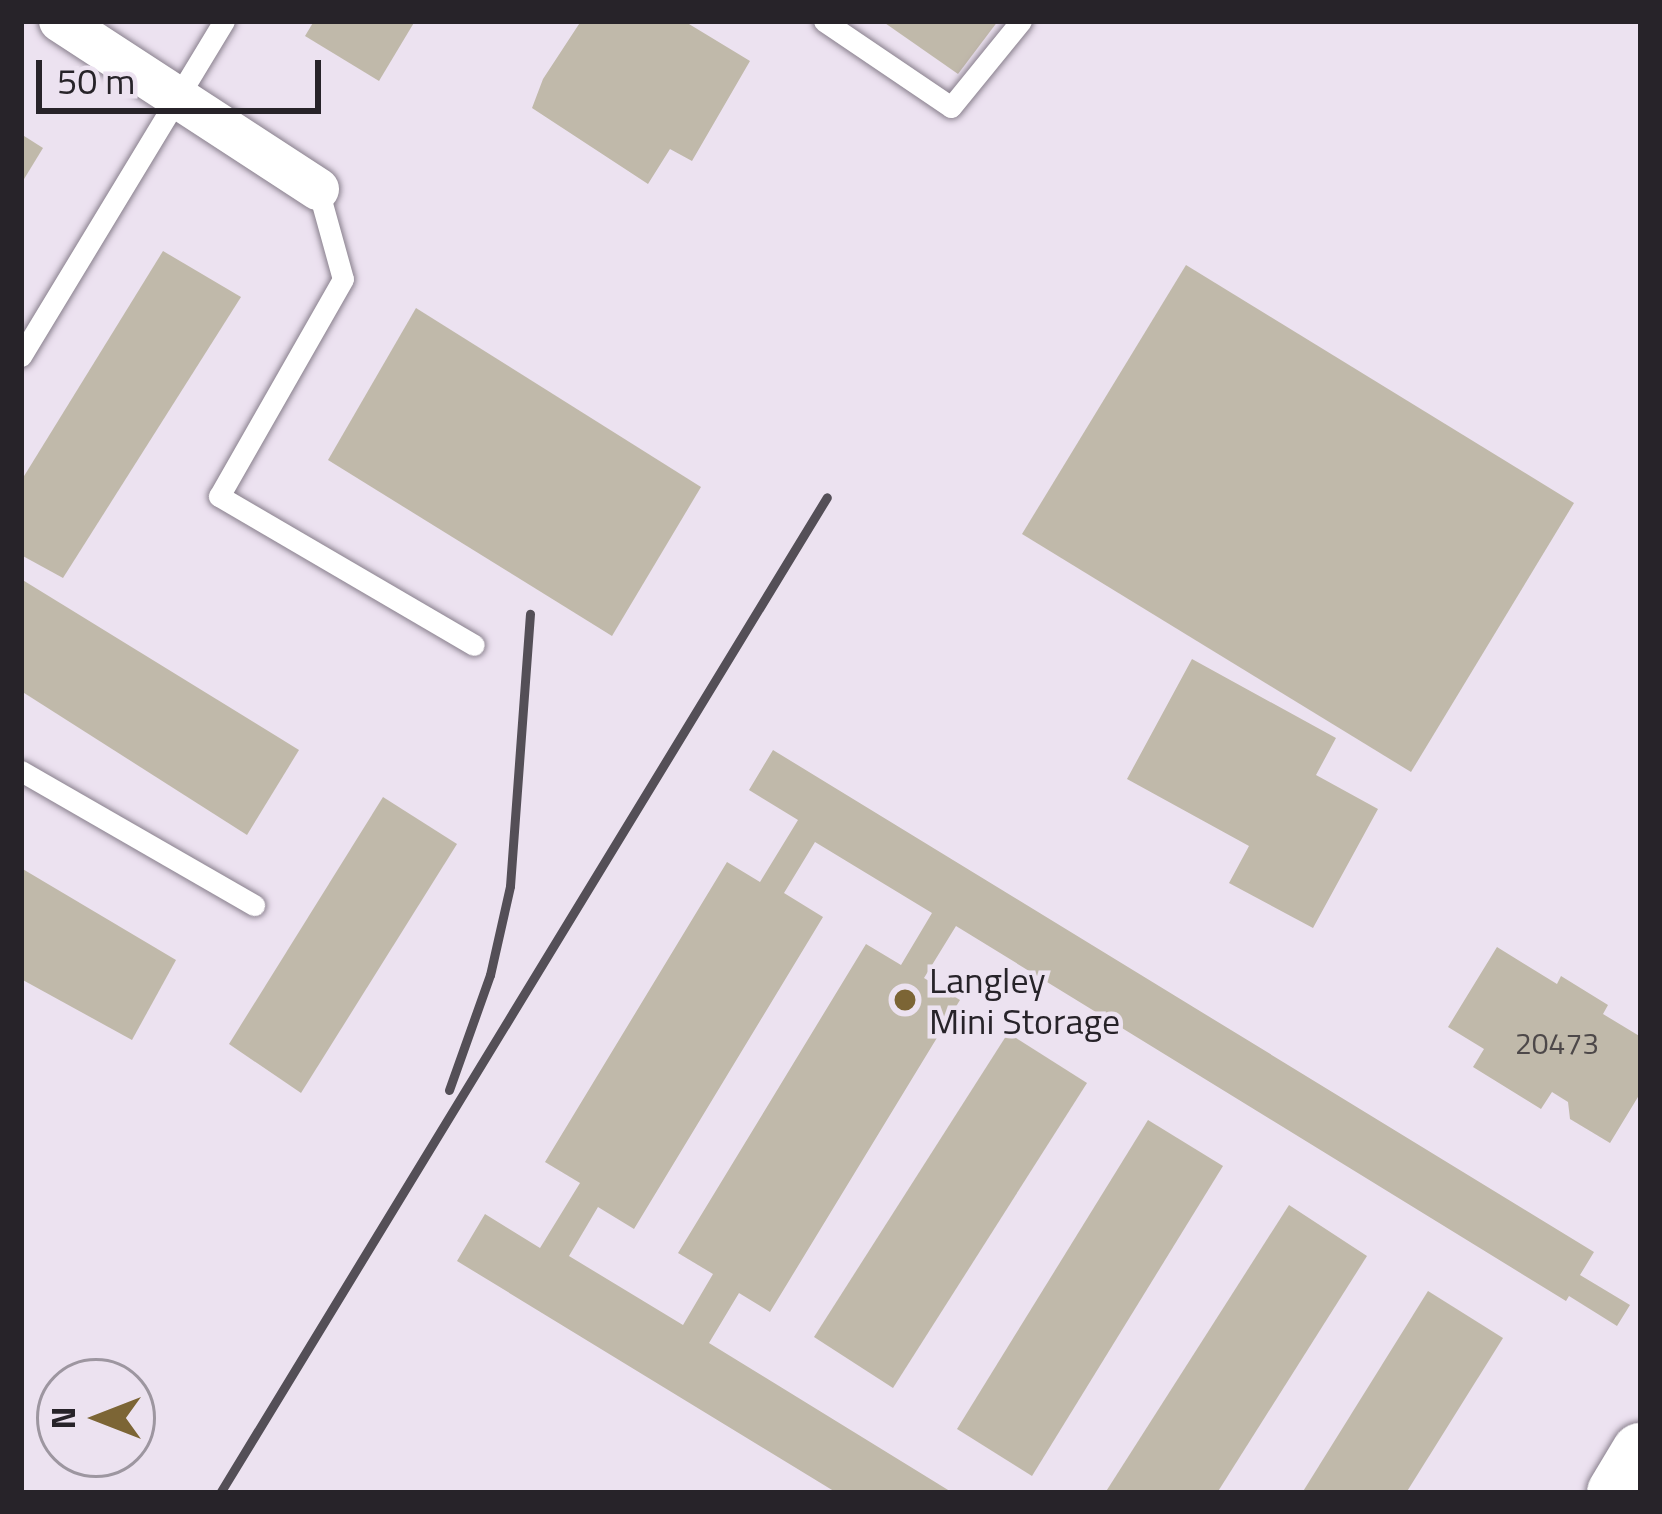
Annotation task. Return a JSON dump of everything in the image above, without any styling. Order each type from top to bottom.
[{"type":"main road","points":[[1617,1493],[1641,1454]]},
{"type":"street","points":[[60,21],[318,189]]},
{"type":"lane","points":[[21,356],[224,21]]},
{"type":"lane","points":[[824,21],[951,107],[1022,21]]},
{"type":"lane","points":[[318,189],[343,278],[219,496],[474,645]]},
{"type":"lane","points":[[21,771],[254,905]]},
{"type":"building","points":[[314,21],[415,21],[379,81],[305,36]]},
{"type":"building","points":[[581,21],[684,21],[750,61],[692,161],[670,149],[648,184],[532,108],[543,79]]},
{"type":"building","points":[[882,21],[998,21],[958,74]]},
{"type":"building","points":[[21,134],[43,148],[21,184]]},
{"type":"building","points":[[163,251],[241,297],[63,578],[21,555],[21,481]]},
{"type":"building","points":[[1186,265],[1574,503],[1411,772],[1022,534]]},
{"type":"building","points":[[416,308],[701,487],[612,636],[328,460]]},
{"type":"building","points":[[21,579],[299,750],[247,835],[21,691]]},
{"type":"building","points":[[1192,659],[1336,738],[1316,775],[1378,809],[1313,928],[1229,883],[1249,846],[1127,779]]},
{"type":"building","points":[[773,750],[1594,1252],[1580,1275],[1630,1305],[1617,1326],[1569,1296],[1566,1301],[956,926],[924,978],[960,1000],[770,1312],[739,1293],[709,1343],[953,1493],[837,1493],[457,1261],[485,1214],[540,1248],[580,1183],[545,1162],[727,862],[760,882],[798,820],[749,790]],"holes":[[[815,842],[932,913],[901,965],[866,944],[678,1253],[713,1274],[683,1325],[569,1256],[598,1207],[634,1229],[823,917],[784,893]]]},
{"type":"building","points":[[383,797],[457,844],[301,1093],[229,1044]]},
{"type":"building","points":[[21,868],[176,960],[132,1040],[21,979]]},
{"type":"building","points":[[1497,947],[1557,984],[1561,976],[1608,1005],[1603,1014],[1641,1037],[1641,1092],[1610,1143],[1570,1119],[1568,1102],[1552,1092],[1541,1109],[1473,1067],[1484,1049],[1448,1027]]},
{"type":"building","points":[[1008,1033],[1087,1083],[893,1388],[814,1337]]},
{"type":"building","points":[[1148,1120],[1223,1166],[1032,1476],[957,1429]]},
{"type":"building","points":[[1289,1205],[1367,1256],[1217,1493],[1105,1493]]},
{"type":"building","points":[[1428,1291],[1503,1338],[1406,1493],[1302,1493]]},
{"type":"railway","points":[[220,1493],[827,497]]},
{"type":"railway","points":[[449,1090],[490,975],[510,886],[530,614]]},
{"type":"place","name":"Langley Mini Storage","points":[[905,1000]]}]
